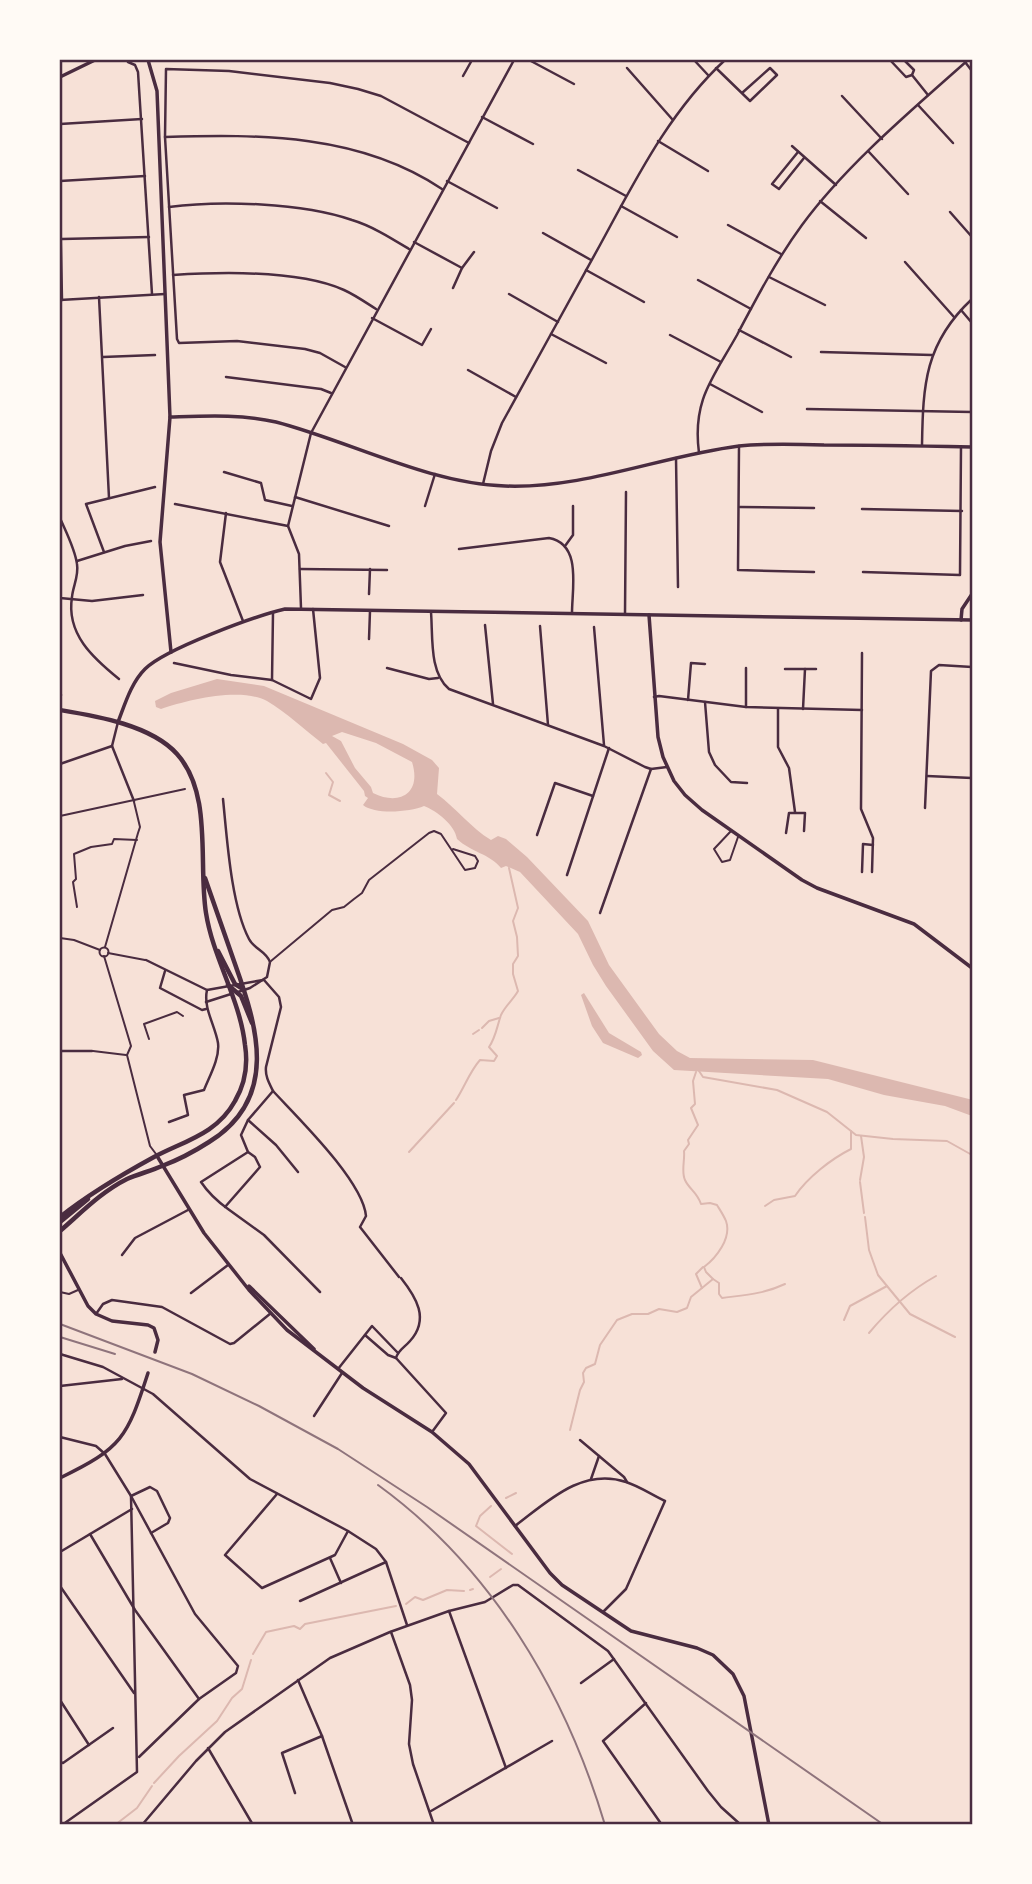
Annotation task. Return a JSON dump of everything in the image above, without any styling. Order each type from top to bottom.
[{"type":"main road","points":[[60,710],[118,722],[167,744],[185,765],[194,785],[199,807],[205,913],[245,1046],[246,1069],[236,1101],[227,1114],[208,1131],[157,1155],[60,1217]]},
{"type":"main road","points":[[60,1231],[112,1188],[211,1141],[236,1118],[254,1084],[258,1052],[256,1034],[241,991],[241,982],[203,874]]},
{"type":"main road","points":[[211,936],[241,991]]},
{"type":"main road","points":[[228,985],[241,991]]},
{"type":"main road","points":[[60,1222],[93,1194]]},
{"type":"street","points":[[60,77],[95,60]]},
{"type":"street","points":[[148,60],[157,92],[170,417],[160,542],[171,652]]},
{"type":"street","points":[[463,76],[472,60]]},
{"type":"street","points":[[301,609],[299,554],[288,526],[311,433],[514,60]]},
{"type":"street","points":[[529,60],[574,84]]},
{"type":"street","points":[[694,60],[708,75]]},
{"type":"street","points":[[483,484],[491,451],[502,423],[626,196],[672,119],[708,75],[725,60]]},
{"type":"street","points":[[890,60],[906,77],[912,75]]},
{"type":"street","points":[[904,60],[914,70],[912,75]]},
{"type":"street","points":[[699,453],[697,414],[710,384],[781,254],[820,201],[882,139],[966,61],[972,71]]},
{"type":"street","points":[[128,62],[132,62],[138,72],[152,294]]},
{"type":"street","points":[[627,68],[672,119]]},
{"type":"street","points":[[716,68],[742,93],[750,100],[777,75],[770,68],[742,93]]},
{"type":"street","points":[[345,367],[320,353],[305,349],[237,341],[179,343],[165,137],[166,69],[229,71],[358,89],[381,96],[468,143]]},
{"type":"street","points":[[912,75],[928,95]]},
{"type":"street","points":[[842,96],[882,139]]},
{"type":"street","points":[[918,105],[953,143]]},
{"type":"street","points":[[482,117],[533,144]]},
{"type":"street","points":[[60,124],[142,119]]},
{"type":"street","points":[[165,137],[244,135],[345,147],[404,167],[443,189]]},
{"type":"street","points":[[658,141],[708,171]]},
{"type":"street","points":[[792,146],[836,185]]},
{"type":"street","points":[[798,152],[772,184],[779,189],[804,158]]},
{"type":"street","points":[[869,152],[908,194]]},
{"type":"street","points":[[578,170],[626,196]]},
{"type":"street","points":[[60,181],[145,176]]},
{"type":"street","points":[[447,181],[497,208]]},
{"type":"street","points":[[60,198],[61,300],[165,294]]},
{"type":"street","points":[[820,201],[866,238]]},
{"type":"street","points":[[169,207],[234,203],[332,215],[374,229],[410,249]]},
{"type":"street","points":[[621,206],[677,237]]},
{"type":"street","points":[[950,212],[972,237]]},
{"type":"street","points":[[728,225],[781,254]]},
{"type":"street","points":[[543,233],[592,260]]},
{"type":"street","points":[[62,239],[149,237]]},
{"type":"street","points":[[414,242],[463,268]]},
{"type":"street","points":[[453,289],[474,252]]},
{"type":"street","points":[[905,262],[954,317]]},
{"type":"street","points":[[586,270],[644,302]]},
{"type":"street","points":[[173,275],[229,272],[304,279],[342,289],[377,310]]},
{"type":"street","points":[[769,277],[825,305]]},
{"type":"street","points":[[698,280],[751,309]]},
{"type":"street","points":[[509,294],[558,322]]},
{"type":"street","points":[[99,298],[109,498]]},
{"type":"street","points":[[922,446],[924,384],[932,355],[954,317],[972,299]]},
{"type":"street","points":[[961,310],[972,323]]},
{"type":"street","points":[[372,318],[422,345],[431,329]]},
{"type":"street","points":[[740,330],[791,357]]},
{"type":"street","points":[[551,334],[606,363]]},
{"type":"street","points":[[670,335],[722,362]]},
{"type":"street","points":[[821,352],[932,355]]},
{"type":"street","points":[[102,357],[155,355]]},
{"type":"street","points":[[468,370],[516,397]]},
{"type":"street","points":[[226,377],[321,389],[331,393]]},
{"type":"street","points":[[710,384],[762,412]]},
{"type":"street","points":[[807,409],[972,412]]},
{"type":"street","points":[[170,417],[258,419],[311,433],[435,474],[483,484],[525,487],[549,485],[739,446],[773,444],[972,447]]},
{"type":"street","points":[[739,446],[738,570],[814,572]]},
{"type":"street","points":[[863,572],[960,575],[961,447]]},
{"type":"street","points":[[676,458],[678,587]]},
{"type":"street","points":[[224,472],[261,483],[265,500],[292,506]]},
{"type":"street","points":[[425,506],[435,474]]},
{"type":"street","points":[[104,552],[86,504],[155,487]]},
{"type":"street","points":[[625,614],[626,492]]},
{"type":"street","points":[[295,497],[388,526]]},
{"type":"street","points":[[176,504],[288,526]]},
{"type":"street","points":[[565,546],[573,535],[573,506]]},
{"type":"street","points":[[740,507],[814,509]]},
{"type":"street","points":[[862,509],[962,511]]},
{"type":"street","points":[[226,513],[220,562],[244,623]]},
{"type":"street","points":[[60,518],[77,561],[78,570],[71,599],[73,618],[84,648],[119,680]]},
{"type":"street","points":[[459,549],[549,538],[565,546],[572,562],[572,613]]},
{"type":"street","points":[[77,561],[151,541]]},
{"type":"street","points":[[299,569],[387,570]]},
{"type":"street","points":[[369,594],[370,569]]},
{"type":"street","points":[[961,620],[962,609],[972,594]]},
{"type":"street","points":[[60,598],[92,601],[143,595]]},
{"type":"street","points":[[174,663],[272,680],[311,699],[320,678],[313,609]]},
{"type":"street","points":[[100,950],[104,947],[140,827],[134,801],[112,746],[118,722],[132,688],[143,671],[171,652],[273,612],[313,609],[972,620]]},
{"type":"street","points":[[369,639],[370,610]]},
{"type":"street","points":[[431,611],[439,678],[449,689],[604,746],[651,769],[667,767]]},
{"type":"street","points":[[272,680],[273,612]]},
{"type":"street","points":[[649,615],[658,737],[667,767],[685,795],[802,880],[914,924],[972,968]]},
{"type":"street","points":[[485,625],[493,705]]},
{"type":"street","points":[[540,626],[548,724]]},
{"type":"street","points":[[594,626],[604,746]]},
{"type":"street","points":[[862,653],[860,809],[873,838],[872,872]]},
{"type":"street","points":[[688,700],[691,663],[705,664]]},
{"type":"street","points":[[925,808],[931,671],[939,665],[972,667]]},
{"type":"street","points":[[387,668],[429,679],[439,678]]},
{"type":"street","points":[[746,707],[747,668]]},
{"type":"street","points":[[785,668],[816,669]]},
{"type":"street","points":[[803,709],[805,669]]},
{"type":"street","points":[[654,697],[746,707],[862,710]]},
{"type":"street","points":[[705,702],[711,759],[732,782],[747,783]]},
{"type":"street","points":[[778,709],[778,747],[789,768],[795,812]]},
{"type":"street","points":[[60,764],[112,746]]},
{"type":"street","points":[[567,875],[609,748]]},
{"type":"street","points":[[600,912],[651,769]]},
{"type":"street","points":[[927,776],[972,778]]},
{"type":"street","points":[[537,835],[555,783],[593,796]]},
{"type":"street","points":[[60,816],[185,789]]},
{"type":"street","points":[[206,1002],[241,991],[264,980],[270,973],[270,962],[265,953],[249,940],[242,918],[229,860],[222,799]]},
{"type":"street","points":[[786,834],[789,813],[795,812],[805,813],[804,831]]},
{"type":"street","points":[[732,830],[714,849],[722,862],[730,860],[739,836]]},
{"type":"street","points":[[270,962],[331,910],[344,907],[362,893],[369,880],[429,833],[434,831],[442,834],[465,870],[475,868],[478,861],[475,856],[453,849]]},
{"type":"street","points":[[77,907],[73,882],[76,879],[74,854],[91,847],[112,844],[114,839],[137,840]]},
{"type":"street","points":[[862,872],[863,844],[873,845]]},
{"type":"street","points":[[60,938],[74,940],[100,950],[100,954],[104,956],[131,1046],[127,1055],[150,1146],[188,1210],[228,1265],[292,1334],[342,1373],[432,1432],[469,1464],[555,1578],[631,1631],[697,1648],[713,1655],[726,1666],[737,1679],[748,1710],[768,1824]]},
{"type":"street","points":[[104,947],[108,953],[146,960],[207,990],[264,980]]},
{"type":"street","points":[[104,956],[108,953]]},
{"type":"street","points":[[165,971],[160,988],[202,1010],[208,1009]]},
{"type":"street","points":[[264,980],[281,1002],[265,1074],[273,1091],[328,1149],[361,1198],[366,1216],[360,1227],[417,1301],[420,1318],[414,1336],[396,1358]]},
{"type":"street","points":[[169,1122],[188,1115],[184,1095],[204,1090],[218,1052],[206,1002],[207,990]]},
{"type":"street","points":[[149,1039],[144,1024],[177,1012],[183,1017]]},
{"type":"street","points":[[60,1051],[127,1055]]},
{"type":"street","points":[[225,1207],[260,1167],[248,1152],[242,1132],[248,1120],[273,1091]]},
{"type":"street","points":[[248,1120],[276,1145],[298,1172]]},
{"type":"street","points":[[248,1152],[201,1182],[211,1196],[264,1235],[320,1292]]},
{"type":"street","points":[[122,1255],[135,1238],[188,1210]]},
{"type":"street","points":[[60,1253],[88,1306],[96,1314],[112,1321],[154,1328],[158,1340],[155,1352]]},
{"type":"street","points":[[191,1293],[228,1265]]},
{"type":"street","points":[[239,1278],[296,1329],[321,1356]]},
{"type":"street","points":[[60,1292],[69,1294],[79,1290]]},
{"type":"street","points":[[96,1314],[103,1304],[112,1300],[162,1307],[230,1344],[271,1313]]},
{"type":"street","points":[[338,1369],[372,1326],[398,1353]]},
{"type":"street","points":[[365,1335],[388,1355],[396,1358],[446,1413],[432,1432]]},
{"type":"street","points":[[60,1354],[84,1359],[143,1388],[167,1404],[240,1472],[376,1549],[386,1562],[408,1626]]},
{"type":"street","points":[[60,1478],[105,1454],[124,1435],[148,1373]]},
{"type":"street","points":[[314,1416],[342,1373]]},
{"type":"street","points":[[60,1385],[125,1378]]},
{"type":"street","points":[[60,1437],[96,1446],[105,1454],[195,1614],[239,1666],[236,1673],[199,1699],[138,1758]]},
{"type":"street","points":[[580,1440],[624,1477],[626,1482]]},
{"type":"street","points":[[591,1479],[599,1456]]},
{"type":"street","points":[[515,1525],[565,1489],[591,1479],[626,1482],[665,1501],[626,1589],[603,1613]]},
{"type":"street","points":[[131,1496],[150,1487],[157,1491],[170,1521],[151,1532]]},
{"type":"street","points":[[277,1494],[225,1555],[262,1588],[330,1558],[339,1550],[348,1531]]},
{"type":"street","points":[[62,1825],[137,1772],[131,1496]]},
{"type":"street","points":[[60,1552],[132,1509]]},
{"type":"street","points":[[90,1534],[135,1610],[199,1699]]},
{"type":"street","points":[[330,1558],[341,1583]]},
{"type":"street","points":[[300,1601],[386,1562]]},
{"type":"street","points":[[142,1825],[225,1732],[330,1658],[390,1632],[485,1601],[513,1585],[600,1644],[614,1659],[708,1791],[741,1825]]},
{"type":"street","points":[[60,1586],[135,1695]]},
{"type":"street","points":[[449,1611],[506,1768]]},
{"type":"street","points":[[390,1632],[410,1685],[412,1700],[409,1744],[434,1825]]},
{"type":"street","points":[[581,1683],[614,1659]]},
{"type":"street","points":[[298,1680],[354,1825]]},
{"type":"street","points":[[60,1700],[89,1745]]},
{"type":"street","points":[[646,1703],[603,1741],[662,1825]]},
{"type":"street","points":[[60,1762],[63,1763],[113,1728]]},
{"type":"street","points":[[295,1793],[282,1753],[321,1736]]},
{"type":"street","points":[[430,1812],[552,1741]]},
{"type":"street","points":[[208,1748],[253,1825]]},
{"type":"shaded area","points":[[217,679],[264,686],[403,744],[432,760],[439,768],[437,794],[491,840],[498,836],[506,839],[527,857],[588,921],[609,965],[659,1034],[677,1051],[690,1058],[813,1060],[972,1100],[972,1116],[945,1106],[884,1095],[828,1079],[674,1070],[653,1051],[606,986],[578,934],[520,872],[506,866],[501,868],[491,859],[462,843],[445,819],[424,806],[393,811],[376,810],[363,805],[368,798],[364,791],[326,743],[323,744],[267,701],[256,697],[229,695],[199,699],[161,709],[156,707],[155,701],[171,693]],"holes":[[[342,732],[376,743],[412,762],[414,782],[406,794],[391,798],[373,793],[355,768],[341,741],[332,736]]]},
{"type":"shaded area","points":[[584,993],[609,1033],[642,1055],[638,1058],[603,1043],[592,1026],[581,995]]},
{"type":"waterway","points":[[326,773],[333,782],[329,795],[340,801]]},
{"type":"waterway","points":[[456,1100],[480,1060],[494,1061],[497,1056],[489,1047],[503,1012],[518,991],[513,974],[513,964],[518,956],[513,921],[518,908],[509,868]]},
{"type":"waterway","points":[[482,1028],[489,1021],[499,1018]]},
{"type":"waterway","points":[[473,1034],[479,1030]]},
{"type":"waterway","points":[[699,1071],[703,1077],[777,1090],[827,1112],[856,1135],[947,1141],[972,1155]]},
{"type":"waterway","points":[[570,1430],[584,1382],[583,1373],[586,1368],[595,1364],[600,1345],[617,1320],[659,1309],[677,1312],[687,1308],[691,1297],[713,1279],[704,1267],[725,1241],[726,1221],[717,1205],[701,1204],[683,1173],[684,1151],[698,1125],[691,1108],[695,1104],[693,1081],[696,1072]]},
{"type":"waterway","points":[[409,1152],[454,1103]]},
{"type":"waterway","points":[[765,1206],[774,1200],[795,1196],[820,1170],[851,1149],[851,1131]]},
{"type":"waterway","points":[[860,1180],[864,1157],[861,1136]]},
{"type":"waterway","points":[[860,1182],[864,1213]]},
{"type":"waterway","points":[[865,1217],[869,1250],[878,1275],[910,1314],[955,1337]]},
{"type":"waterway","points":[[702,1288],[696,1274],[703,1267]]},
{"type":"waterway","points":[[869,1333],[900,1301],[936,1276]]},
{"type":"waterway","points":[[713,1279],[719,1283],[719,1294],[722,1298],[762,1292],[785,1284]]},
{"type":"waterway","points":[[844,1320],[850,1306],[887,1286]]},
{"type":"waterway","points":[[506,1498],[516,1493]]},
{"type":"waterway","points":[[491,1506],[480,1516],[476,1526],[512,1554]]},
{"type":"waterway","points":[[490,1577],[501,1569]]},
{"type":"waterway","points":[[406,1604],[415,1597],[423,1600],[447,1590],[464,1591]]},
{"type":"waterway","points":[[253,1654],[266,1632],[294,1626],[300,1629],[305,1624],[396,1606]]},
{"type":"waterway","points":[[154,1783],[217,1721],[232,1698],[242,1689],[251,1660]]},
{"type":"waterway","points":[[115,1825],[137,1808],[152,1786]]},
{"type":"railway","points":[[60,1324],[192,1374],[259,1406],[338,1449],[427,1507],[884,1825]]},
{"type":"railway","points":[[60,1337],[115,1354]]},
{"type":"railway","points":[[378,1485],[419,1518],[456,1554],[489,1593],[519,1636],[569,1727],[605,1825]]}]
